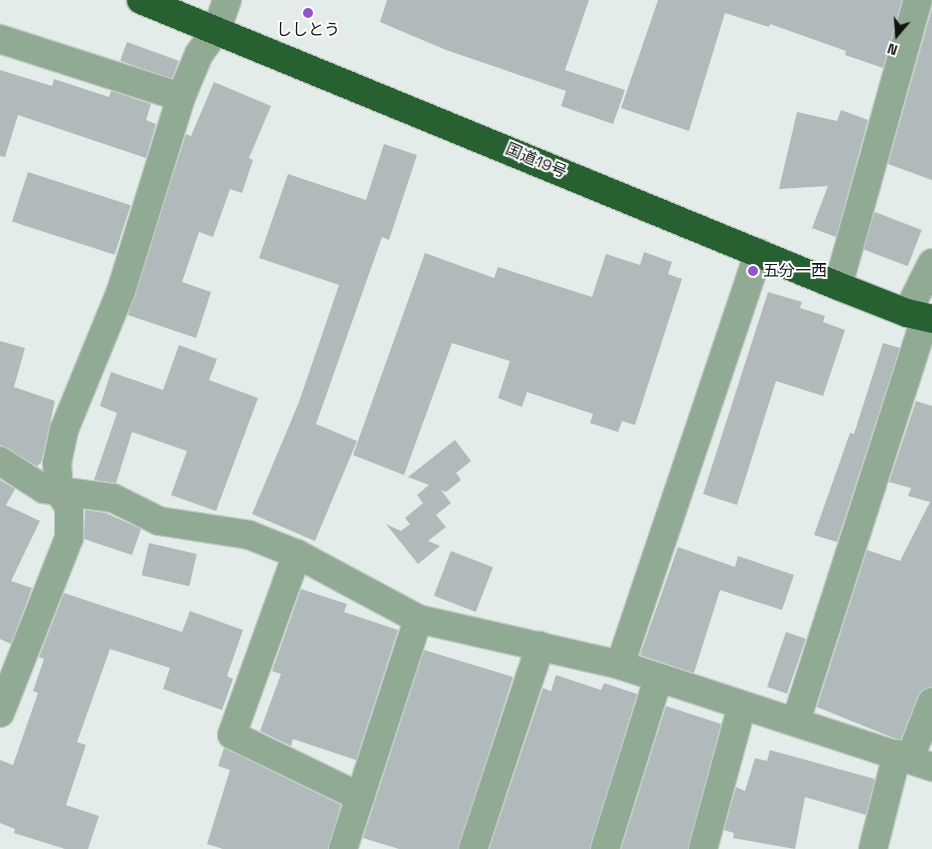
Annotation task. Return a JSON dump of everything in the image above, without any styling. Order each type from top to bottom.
[{"type":"highway","name":"国道19号","points":[[141,0],[217,29],[838,286],[922,317]]},
{"type":"street","points":[[0,713],[69,538],[69,506],[59,492],[57,463],[64,430],[121,291],[181,97],[199,54],[217,29],[227,0]]},
{"type":"street","points":[[838,286],[918,0]]},
{"type":"street","points":[[0,39],[181,97]]},
{"type":"street","points":[[620,665],[759,253]]},
{"type":"street","points":[[796,721],[922,317],[932,263]]},
{"type":"street","points":[[0,461],[44,489],[113,498],[158,521],[249,535],[297,554],[418,619],[620,665],[658,679],[796,721],[913,760]]},
{"type":"street","points":[[297,554],[232,735],[360,797]]},
{"type":"street","points":[[343,849],[418,619]]},
{"type":"street","points":[[473,849],[540,646]]},
{"type":"street","points":[[605,849],[658,679]]},
{"type":"street","points":[[873,849],[913,760],[932,702]]},
{"type":"street","points":[[703,849],[742,705]]},
{"type":"building","points":[[387,0],[589,0],[565,70],[625,90],[613,124],[561,106],[566,91],[446,50],[380,22]]},
{"type":"building","points":[[658,0],[902,0],[883,68],[845,55],[846,51],[770,24],[769,27],[725,13],[689,131],[621,108]]},
{"type":"building","points":[[932,8],[932,180],[888,164]]},
{"type":"building","points":[[127,42],[179,61],[172,80],[120,61]]},
{"type":"building","points":[[0,70],[52,86],[54,79],[109,97],[111,91],[151,104],[146,120],[156,124],[146,158],[18,115],[5,157],[0,156]]},
{"type":"building","points":[[214,82],[271,106],[249,158],[253,160],[242,193],[230,189],[213,237],[199,232],[182,282],[211,292],[196,338],[128,315],[186,134],[191,136]]},
{"type":"building","points":[[841,110],[868,120],[836,237],[812,228],[828,186],[779,189],[797,112],[837,121]]},
{"type":"building","points":[[384,144],[417,155],[389,240],[382,237],[316,424],[357,441],[315,541],[252,514],[299,402],[339,285],[259,258],[288,174],[366,200]]},
{"type":"building","points":[[28,172],[131,205],[115,255],[12,221]]},
{"type":"building","points":[[875,212],[922,230],[908,266],[861,248]]},
{"type":"building","points":[[644,252],[672,262],[668,274],[682,279],[635,425],[622,421],[618,432],[590,423],[593,414],[527,392],[522,407],[498,398],[510,361],[452,343],[404,475],[353,455],[425,253],[494,278],[498,267],[592,297],[606,254],[640,265]]},
{"type":"building","points":[[768,292],[802,302],[800,308],[825,316],[823,322],[845,330],[823,396],[776,381],[737,505],[703,494]]},
{"type":"building","points":[[0,341],[25,348],[14,387],[55,401],[41,463],[37,466],[0,445]]},
{"type":"building","points":[[883,343],[900,348],[837,542],[814,535],[850,433],[854,434]]},
{"type":"building","points":[[179,345],[217,359],[209,380],[258,398],[216,511],[171,495],[187,451],[132,432],[116,483],[94,480],[117,413],[100,406],[111,372],[163,390]]},
{"type":"building","points":[[916,401],[932,406],[932,687],[923,690],[918,696],[901,739],[896,739],[817,707],[867,550],[900,561],[930,502],[908,496],[911,488],[889,482]]},
{"type":"building","points":[[455,440],[471,461],[456,473],[461,480],[446,492],[441,490],[451,503],[436,515],[446,527],[428,541],[440,546],[418,564],[386,524],[401,531],[410,524],[405,518],[423,503],[417,495],[429,485],[408,477]]},
{"type":"building","points":[[0,480],[15,489],[6,505],[40,521],[11,581],[32,588],[11,644],[0,639]]},
{"type":"building","points":[[85,510],[106,513],[141,529],[132,555],[84,539]]},
{"type":"building","points":[[149,543],[197,554],[189,586],[142,575]]},
{"type":"building","points":[[678,547],[735,567],[738,556],[794,575],[782,610],[720,590],[694,673],[640,655]]},
{"type":"building","points":[[451,551],[493,567],[476,612],[434,596]]},
{"type":"building","points":[[301,589],[347,604],[344,612],[398,630],[356,760],[293,739],[291,746],[260,731],[281,674],[272,671]]},
{"type":"building","points":[[64,593],[182,632],[190,611],[243,630],[227,676],[233,679],[222,710],[163,689],[170,668],[110,649],[77,742],[86,745],[66,805],[99,816],[88,849],[65,849],[14,833],[15,829],[0,823],[0,760],[13,765],[38,693],[33,691],[44,659],[39,657]]},
{"type":"building","points":[[786,632],[806,639],[787,694],[767,687]]},
{"type":"building","points":[[424,650],[513,677],[458,849],[399,849],[363,838]]},
{"type":"building","points":[[556,675],[601,690],[604,683],[637,694],[590,849],[489,849],[543,688],[551,691]]},
{"type":"building","points":[[666,706],[721,724],[688,849],[621,849]]},
{"type":"building","points":[[224,748],[341,805],[328,849],[223,849],[207,844],[230,770],[218,766]]},
{"type":"building","points":[[770,750],[875,779],[866,815],[805,797],[795,849],[733,838],[734,833],[724,830],[736,787],[745,791],[755,758],[767,761]]},
{"type":"place","name":"ししとう","points":[[308,13]]},
{"type":"place","name":"五分一西","points":[[753,271]]}]
